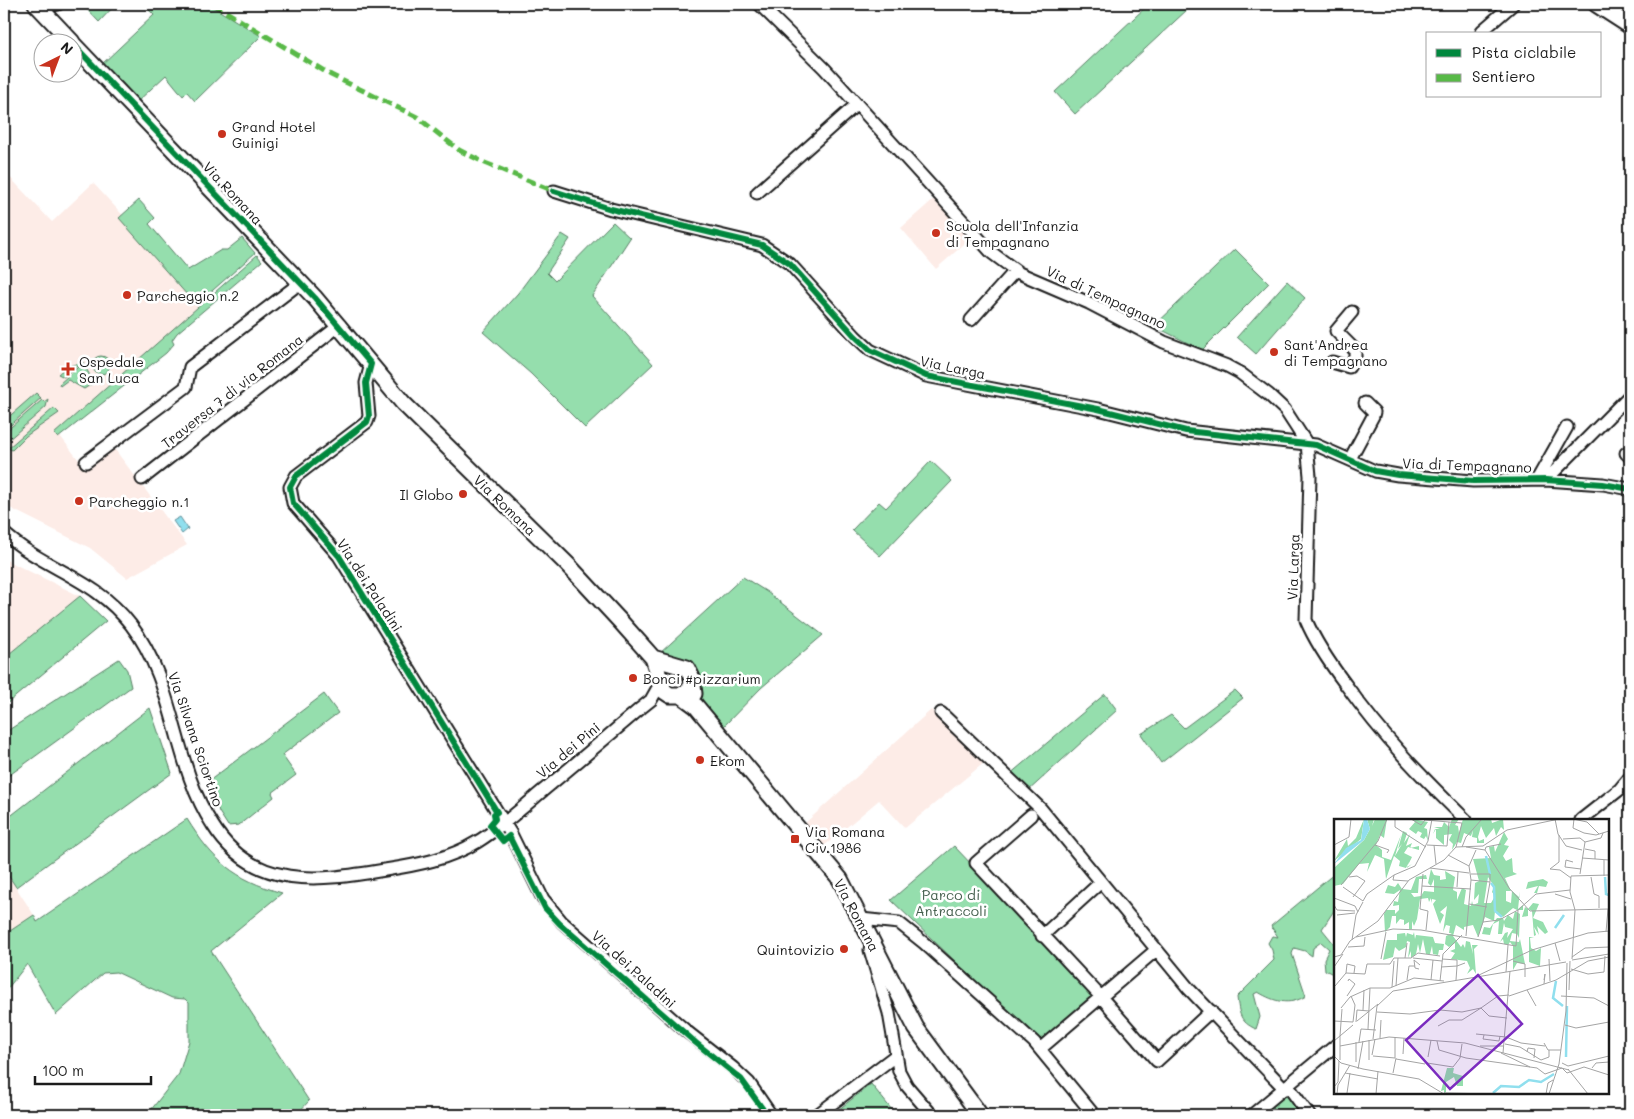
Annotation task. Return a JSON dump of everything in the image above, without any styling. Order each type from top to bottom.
[{"type":"main road","points":[[1596,4],[1628,22]]},
{"type":"main road","name":"Via Romana","points":[[39,7],[62,32]]},
{"type":"main road","name":"Via Romana","points":[[82,53],[340,325],[370,364],[425,426],[568,565],[653,658]]},
{"type":"main road","points":[[653,658],[686,668],[692,678],[696,706]]},
{"type":"main road","points":[[653,658],[660,680],[675,695],[696,706]]},
{"type":"main road","points":[[660,680],[664,669],[672,664]]},
{"type":"main road","points":[[675,695],[688,691],[692,685]]},
{"type":"main road","name":"Via Romana","points":[[696,706],[822,856],[843,885],[872,942],[894,1004],[980,1115]]},
{"type":"street","points":[[39,7],[58,4]]},
{"type":"street","name":"Via di Tempagnano","points":[[759,4],[824,68],[976,237],[1015,271],[1088,303],[1164,342],[1228,366],[1240,373],[1285,410],[1307,444],[1316,445],[1375,471],[1398,475],[1473,481],[1542,480],[1603,484],[1629,488]]},
{"type":"street","points":[[1482,31],[1512,4]]},
{"type":"street","points":[[756,193],[857,104]]},
{"type":"street","name":"Via Larga","points":[[554,191],[611,209],[762,245],[790,264],[870,350],[926,376],[1113,412],[1186,431],[1307,444],[1306,454],[1310,476],[1306,620],[1311,633],[1328,660],[1387,740],[1465,819]]},
{"type":"street","points":[[971,320],[1015,271]]},
{"type":"street","points":[[86,462],[186,387],[190,367],[300,282]]},
{"type":"street","points":[[1332,362],[1349,367],[1356,357],[1355,350],[1336,331],[1352,312]]},
{"type":"street","name":"Traversa 7 di via Romana","points":[[142,479],[340,325]]},
{"type":"street","name":"Via dei Paladini","points":[[370,364],[366,383],[368,422],[296,476],[290,487],[290,496],[295,506],[339,556],[504,823],[516,843],[540,894],[556,915],[686,1031],[733,1068],[749,1083],[771,1115]]},
{"type":"street","points":[[1542,480],[1630,395]]},
{"type":"street","points":[[1350,459],[1374,416],[1374,412],[1364,403]]},
{"type":"street","points":[[1542,480],[1567,428]]},
{"type":"street","name":"Via Silvana Sciortino","points":[[4,533],[17,545],[96,591],[119,610],[137,633],[155,668],[204,811],[223,839],[248,861],[274,873],[302,879],[326,879],[361,874],[441,858],[472,845],[504,823]]},
{"type":"street","points":[[4,543],[17,545]]},
{"type":"street","points":[[651,700],[660,680]]},
{"type":"street","points":[[651,700],[675,695]]},
{"type":"street","name":"Via dei Pini","points":[[504,823],[651,700]]},
{"type":"street","points":[[941,713],[1041,809],[1156,950],[1211,1011],[1286,1087],[1308,1115]]},
{"type":"street","points":[[1582,819],[1630,777]]},
{"type":"street","points":[[1031,815],[976,863],[1042,936],[1101,996],[1157,1061],[1211,1011]]},
{"type":"street","points":[[1042,936],[1101,882]]},
{"type":"street","points":[[861,919],[892,922],[912,933],[1040,1049],[1094,1115]]},
{"type":"street","points":[[1040,1049],[1156,950]]},
{"type":"street","points":[[894,1004],[895,1056],[899,1071],[907,1086],[932,1115]]},
{"type":"street","points":[[1252,1115],[1334,1047]]},
{"type":"street","points":[[817,1115],[895,1056]]},
{"type":"shaded area","name":"Ospedale San Luca","points":[[4,171],[52,222],[93,183],[206,305],[57,432],[85,468],[113,447],[187,545],[127,578],[90,548],[4,505]]},
{"type":"shaded area","name":"Scuola dell'Infanzia di Tempagnano","points":[[935,198],[971,238],[936,269],[901,228]]},
{"type":"shaded area","points":[[4,559],[80,596],[4,658]]},
{"type":"shaded area","points":[[931,710],[985,762],[905,828],[879,800],[823,847],[804,824]]},
{"type":"shaded area","points":[[4,869],[34,915],[4,935]]},
{"type":"green space","points":[[82,4],[116,4],[99,22]]},
{"type":"green space","points":[[143,4],[208,4],[261,36],[195,101],[187,92],[183,96],[166,75],[136,103],[101,65],[154,15]]},
{"type":"green space","points":[[1149,4],[1183,4],[1188,9],[1075,114],[1055,92]]},
{"type":"green space","points":[[139,200],[155,218],[149,224],[188,270],[221,250],[227,250],[242,238],[255,253],[196,305],[119,218]]},
{"type":"green space","points":[[613,222],[630,238],[592,296],[653,364],[585,428],[531,374],[483,332],[518,293],[562,234],[570,239],[547,273],[555,281]]},
{"type":"green space","points":[[1235,249],[1269,283],[1202,350],[1154,326]]},
{"type":"green space","points":[[257,255],[262,261],[177,333],[172,340],[174,344],[166,353],[58,438],[54,434]]},
{"type":"green space","points":[[1287,281],[1305,298],[1256,354],[1237,337]]},
{"type":"green space","points":[[101,356],[107,359],[110,365],[107,371],[101,374],[95,371],[92,365],[95,359]]},
{"type":"green space","points":[[83,362],[92,384],[84,389],[68,380],[60,386],[59,384],[78,367],[64,377],[58,374],[66,367]]},
{"type":"green space","points":[[36,393],[41,398],[4,431],[4,421]]},
{"type":"green space","points":[[48,399],[46,407],[7,441],[8,443],[4,446],[4,433],[42,400],[44,402]]},
{"type":"green space","points":[[54,408],[59,413],[26,436],[12,450],[8,448]]},
{"type":"green space","points":[[931,461],[952,481],[880,556],[852,530],[879,502],[886,508]]},
{"type":"green space","points":[[743,577],[767,592],[823,635],[761,688],[722,728],[700,695],[699,673],[692,662],[659,654]]},
{"type":"green space","points":[[80,596],[106,621],[4,706],[4,658]]},
{"type":"green space","points":[[119,659],[127,670],[131,687],[4,779],[4,733]]},
{"type":"green space","points":[[1235,690],[1243,698],[1161,763],[1141,734],[1171,715],[1184,728]]},
{"type":"green space","points":[[324,694],[338,713],[282,755],[296,775],[272,793],[274,797],[239,825],[228,826],[219,812],[209,781]]},
{"type":"green space","points":[[1105,694],[1117,710],[1027,792],[1009,775]]},
{"type":"green space","points":[[150,708],[172,773],[16,887],[4,869],[4,821]]},
{"type":"green space","points":[[187,819],[206,846],[226,866],[238,875],[265,888],[282,893],[211,951],[309,1101],[296,1115],[147,1115],[179,1074],[189,1041],[189,1003],[185,999],[172,998],[116,972],[103,973],[56,1015],[27,964],[4,993],[4,935],[34,915],[37,922]]},
{"type":"green space","name":"Parco di Antraccoli","points":[[954,846],[1096,995],[1042,1044],[891,900]]},
{"type":"green space","points":[[1334,874],[1334,911],[1322,929],[1334,944],[1334,974],[1325,970],[1324,959],[1329,949],[1321,942],[1313,948],[1312,956],[1305,951],[1294,948],[1292,954],[1306,996],[1294,1001],[1282,1002],[1258,992],[1254,994],[1260,1017],[1256,1029],[1241,1017],[1237,997],[1274,960],[1268,943],[1272,936],[1278,937],[1271,926]]},
{"type":"green space","points":[[871,1084],[896,1115],[833,1114]]},
{"type":"green space","points":[[1287,1094],[1301,1115],[1260,1115]]},
{"type":"water","points":[[180,517],[188,529],[182,534],[173,521]]},
{"type":"marked path","points":[[213,4],[331,75],[417,117],[459,150],[485,163],[554,191]]},
{"type":"cycle path","points":[[82,53],[315,298],[371,364],[366,383],[369,416],[367,422],[296,476],[290,487],[293,503],[339,556],[497,812],[494,814],[495,819],[490,825],[503,841],[509,836],[545,908],[560,924],[696,1043],[741,1079],[767,1115]]},
{"type":"cycle path","points":[[554,191],[611,209],[762,245],[790,264],[870,350],[926,376],[1098,409],[1186,431],[1316,445],[1375,471],[1398,475],[1473,481],[1546,480],[1603,484],[1630,489]]},
{"type":"place","name":"Grand Hotel Guinigi","points":[[222,134]]},
{"type":"place","name":"Scuola dell'Infanzia di Tempagnano","points":[[936,233]]},
{"type":"place","name":"Parcheggio n.2","points":[[127,295]]},
{"type":"place","name":"Sant'Andrea di Tempagnano","points":[[1274,352]]},
{"type":"place","name":"Ospedale San Luca","points":[[68,369]]},
{"type":"place","name":"Il Globo","points":[[463,494]]},
{"type":"place","name":"Parcheggio n.1","points":[[79,501]]},
{"type":"place","name":"Bonci #pizzarium","points":[[633,678]]},
{"type":"place","name":"Ekom","points":[[700,760]]},
{"type":"place","name":"Via Romana Civ.1986","points":[[795,839]]},
{"type":"place","name":"Quintovizio","points":[[844,949]]}]
